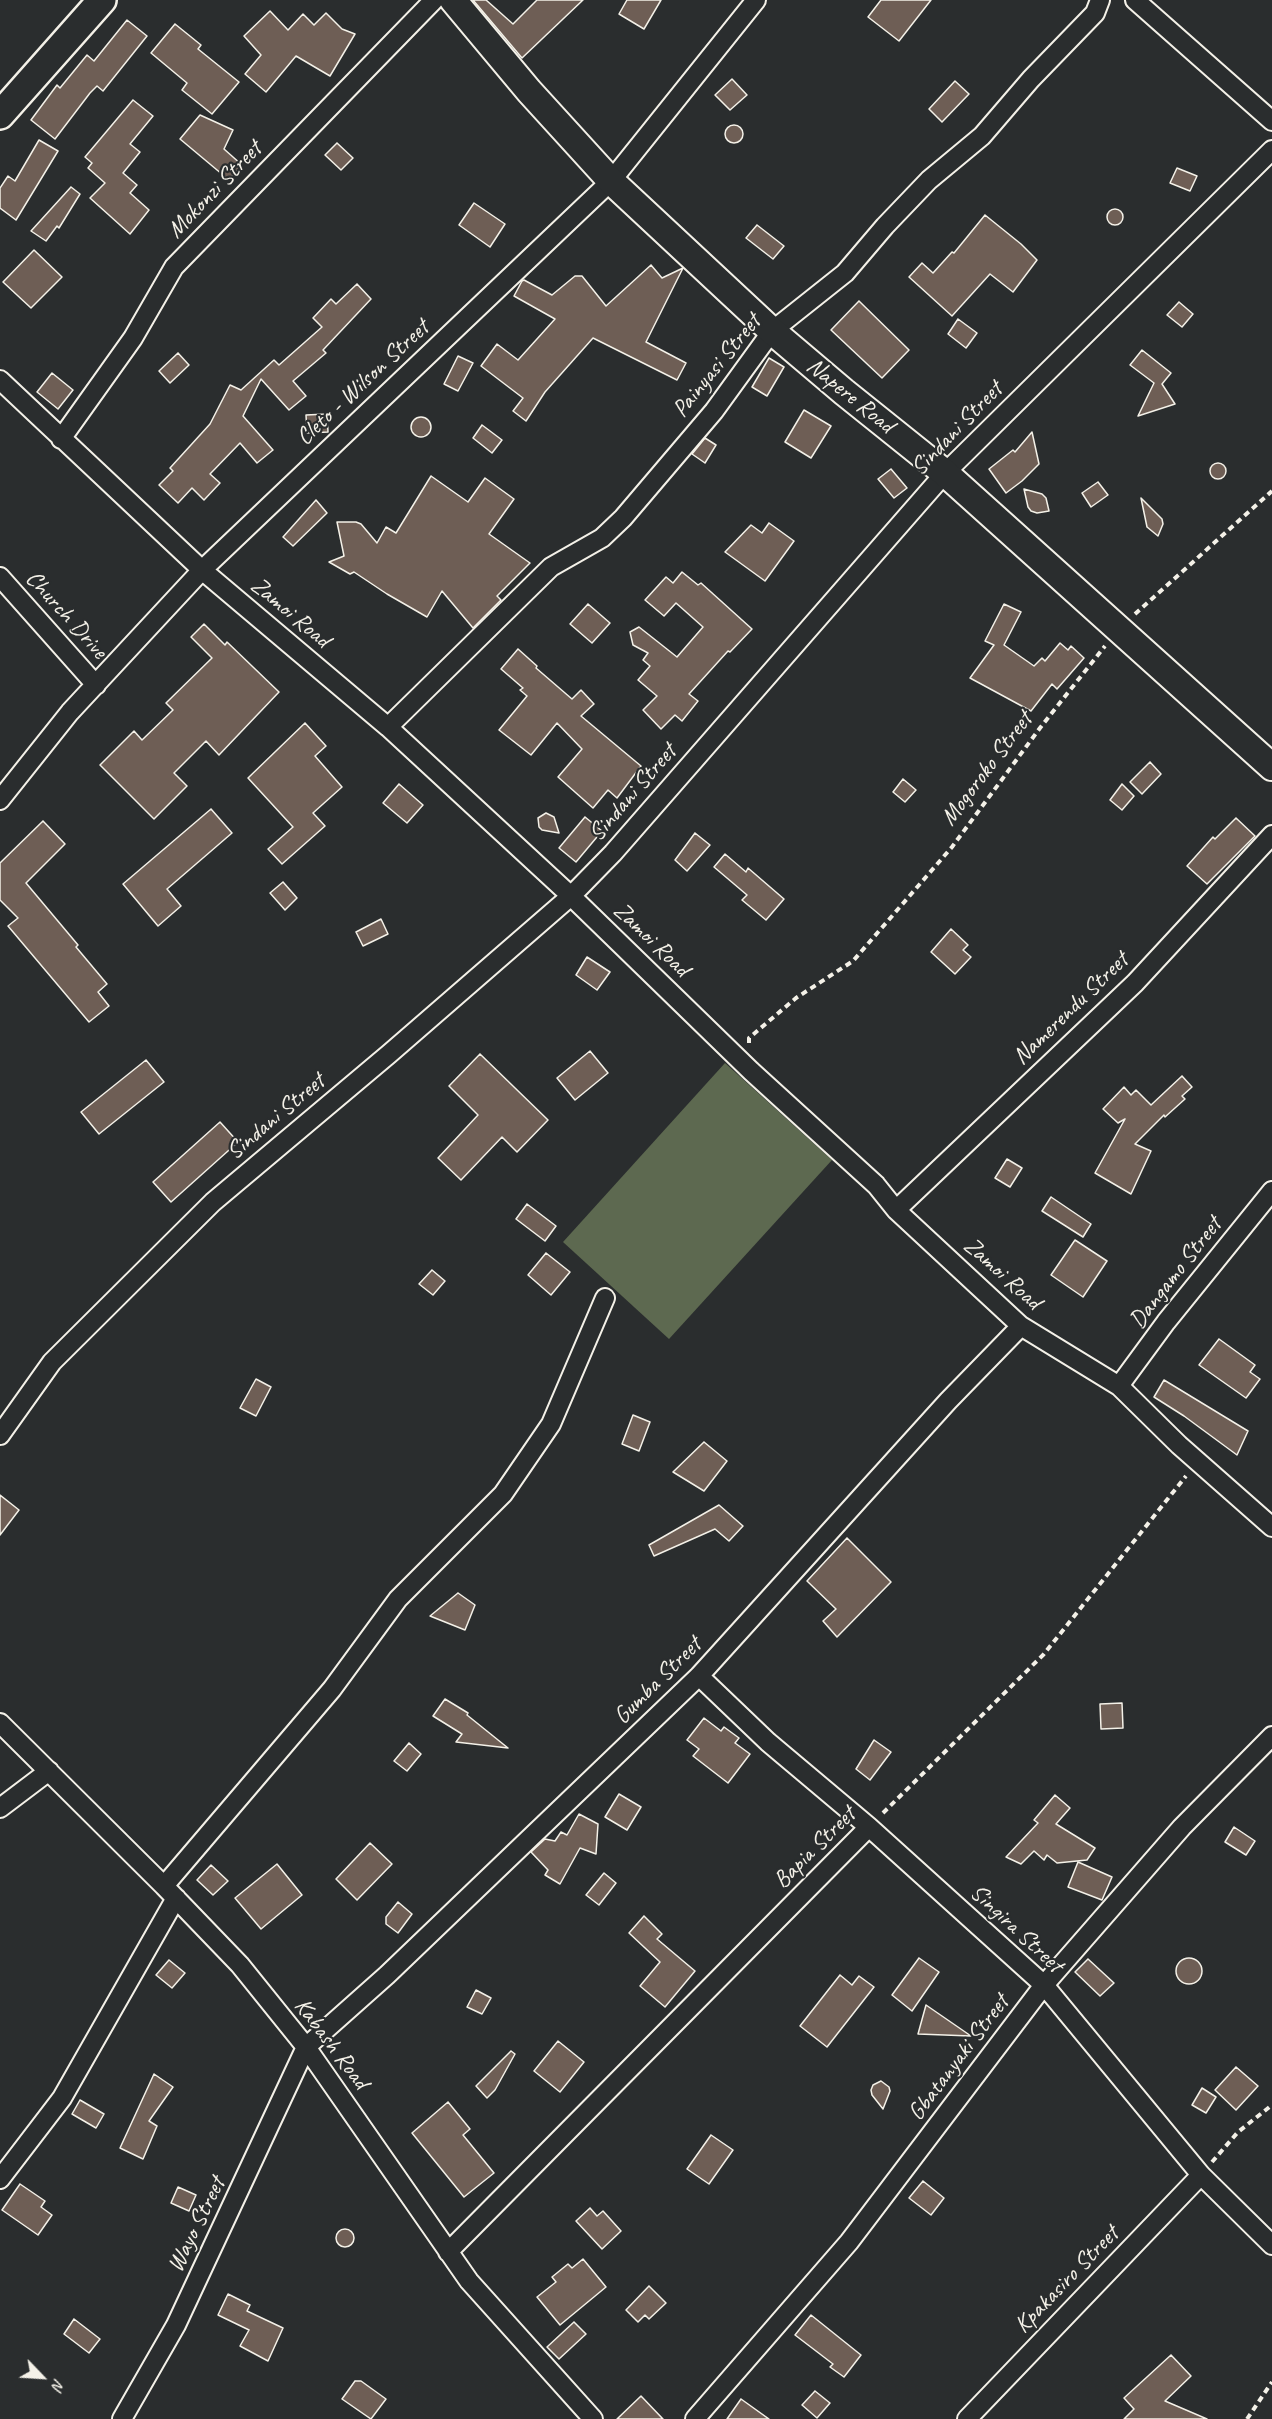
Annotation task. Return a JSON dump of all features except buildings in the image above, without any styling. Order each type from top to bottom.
[{"type":"main road","points":[[3,105],[102,0]]},
{"type":"street","name":"Mokonzi Street","points":[[61,439],[133,338],[174,267],[434,0]]},
{"type":"street","name":"Napere Road","points":[[453,0],[529,91],[611,181],[772,331],[945,473],[1272,767]]},
{"type":"street","name":"Cleto - Wilson Street","points":[[0,800],[70,712],[202,570],[611,181],[756,0]]},
{"type":"street","name":"Painyasi Street","points":[[388,727],[551,567],[602,538],[623,518],[714,411],[772,331],[845,273],[885,226],[929,180],[982,136],[1031,79],[1095,13],[1100,0]]},
{"type":"street","points":[[1135,0],[1272,121]]},
{"type":"street","name":"Sindani Street","points":[[0,1435],[52,1362],[213,1202],[572,896],[613,853],[945,473],[1272,150]]},
{"type":"street","name":"Zamoi Road","points":[[0,380],[202,570],[388,727],[572,896],[752,1071],[876,1185],[896,1210],[1021,1326],[1119,1386],[1272,1527]]},
{"type":"street","name":"Church Drive","points":[[0,577],[96,685]]},
{"type":"street","name":"Namerendu Street","points":[[896,1210],[1135,983],[1272,835]]},
{"type":"street","name":"Dangamo Street","points":[[1119,1386],[1166,1322],[1272,1191]]},
{"type":"street","points":[[0,2179],[62,2098],[170,1892],[332,1689],[398,1599],[503,1494],[551,1424],[605,1298]]},
{"type":"street","name":"Gumba Street","points":[[306,2047],[387,1975],[699,1676],[948,1401],[1021,1326]]},
{"type":"street","name":"Singira Street","points":[[699,1676],[768,1742],[869,1827],[1044,1985],[1201,2175],[1272,2245]]},
{"type":"street","name":"Kabash Road","points":[[0,1723],[240,1965],[306,2047],[469,2282],[593,2419]]},
{"type":"street","name":"Gbatanyaki Street","points":[[695,2419],[849,2242],[1044,1985],[1182,1827],[1272,1736]]},
{"type":"street","points":[[0,1808],[49,1771]]},
{"type":"street","name":"Bapia Street","points":[[448,2252],[869,1827]]},
{"type":"street","name":"Wayo Street","points":[[122,2419],[176,2325],[306,2047]]},
{"type":"street","name":"Kpakasiro Street","points":[[968,2419],[1201,2175]]},
{"type":"path","name":"Mogoroko Street","points":[[752,1071],[749,1038],[796,998],[853,961],[952,847],[1040,728],[1118,629],[1272,491]]},
{"type":"path","name":"Bapia Street","points":[[869,1827],[1044,1654],[1198,1461]]},
{"type":"path","points":[[1201,2175],[1238,2132],[1272,2105]]},
{"type":"path","points":[[1248,2419],[1272,2382]]},
{"type":"green space","points":[[725,1063],[832,1160],[669,1339],[563,1242]]}]
